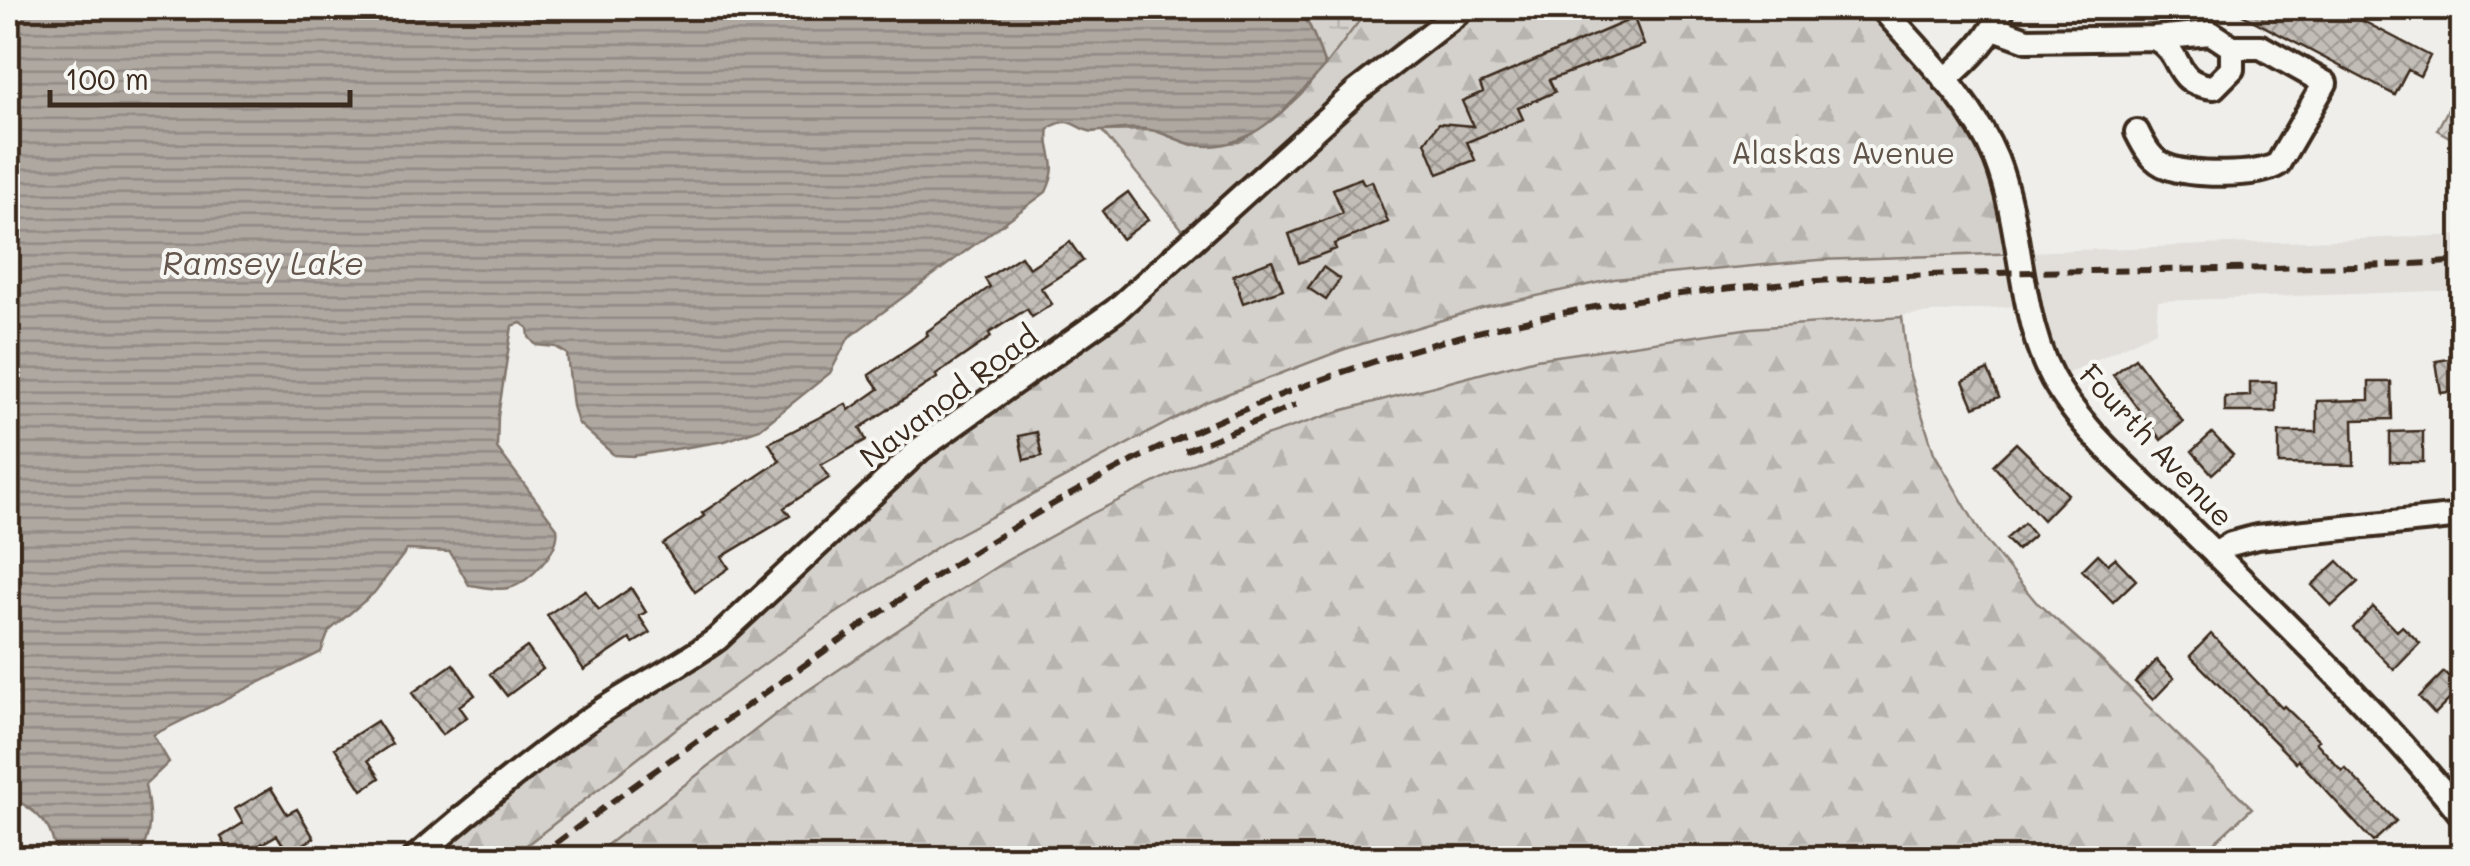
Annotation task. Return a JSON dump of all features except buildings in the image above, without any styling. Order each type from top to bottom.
[{"type":"street","name":"Navanod Road","points":[[416,858],[539,756],[602,710],[688,661],[717,639],[920,449],[1116,310],[1356,92],[1464,8]]},
{"type":"street","name":"Fourth Avenue","points":[[1882,8],[1945,80],[1982,130],[1996,160],[2009,200],[2033,332],[2059,390],[2124,463],[2396,737],[2462,814]]},
{"type":"street","points":[[1945,80],[1971,57],[1999,18],[2026,40],[2210,33],[2232,47],[2232,69],[2214,87],[2196,86],[2182,75],[2164,42],[2154,38]]},
{"type":"street","points":[[2136,132],[2153,158],[2176,169],[2255,173],[2267,172],[2278,164],[2326,83],[2260,47],[2232,47]]},
{"type":"street","points":[[2215,554],[2257,537],[2462,516]]},
{"type":"shaded area","points":[[2462,235],[2462,290],[2158,301],[2156,331],[2054,380],[2028,305],[1751,328],[1536,359],[1340,411],[1215,453],[1004,562],[798,697],[590,858],[510,858],[682,724],[818,625],[948,540],[1206,402],[1345,349],[1482,308],[1614,279],[1819,260]]},
{"type":"green space","points":[[1293,8],[1369,8],[1325,66],[1309,26]]},
{"type":"green space","name":"Alaskas Avenue","points":[[1369,8],[1884,8],[1969,108],[2022,253],[1819,260],[1614,279],[1482,308],[1345,349],[1206,402],[948,540],[818,625],[682,724],[510,858],[413,858],[688,660],[793,568],[1191,240],[1102,131],[1153,130],[1192,145],[1239,142],[1304,91]]},
{"type":"green space","points":[[2462,83],[2462,144],[2437,130]]},
{"type":"green space","points":[[1902,317],[1908,369],[1934,453],[1985,540],[2036,602],[2252,808],[2198,858],[590,858],[798,697],[916,618],[1004,562],[1215,453],[1340,411],[1536,359],[1751,328]]},
{"type":"water","name":"Ramsey Lake","points":[[8,8],[1293,8],[1309,26],[1325,66],[1283,111],[1231,143],[1191,144],[1140,129],[1093,132],[1068,122],[1049,128],[1053,172],[1046,192],[849,337],[830,373],[760,429],[725,441],[633,456],[614,455],[578,423],[567,354],[556,347],[536,345],[521,323],[512,326],[497,448],[557,528],[554,546],[542,564],[517,585],[494,589],[469,585],[450,552],[407,550],[374,593],[329,631],[321,652],[153,735],[169,762],[145,785],[148,833],[136,858],[61,858],[38,815],[16,800],[8,810]]},
{"type":"railway","points":[[537,858],[833,645],[1044,509],[1211,424],[1397,354],[1591,308],[1723,289],[1930,275],[2462,261]]},
{"type":"railway","points":[[1185,451],[1296,405]]}]
